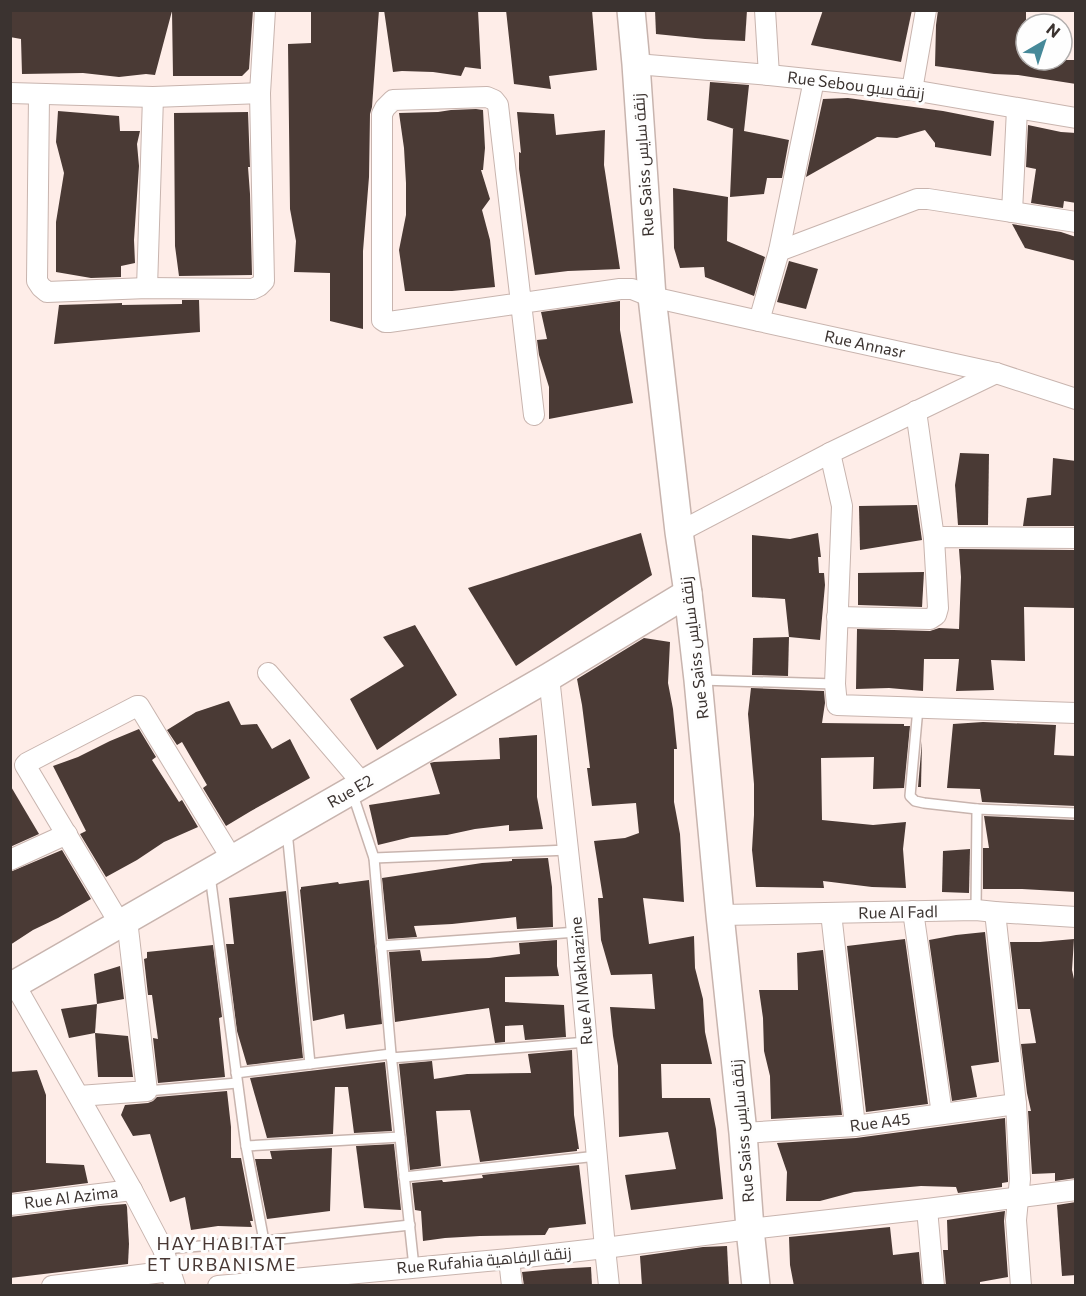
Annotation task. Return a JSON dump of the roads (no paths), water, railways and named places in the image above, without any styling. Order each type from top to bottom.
[{"type":"street","points":[[39,95],[37,281],[41,287],[47,292],[147,288],[253,289],[264,281],[260,93],[265,10]]},
{"type":"street","name":"Rue Saiss زنقة سايس","points":[[631,10],[652,297],[698,680],[720,915],[744,1133],[756,1286]]},
{"type":"street","points":[[765,10],[769,75]]},
{"type":"street","points":[[912,90],[926,10]]},
{"type":"street","name":"Rue Sebou زنقة سبو","points":[[636,64],[912,90],[1076,118]]},
{"type":"street","points":[[759,321],[779,251],[814,80]]},
{"type":"street","points":[[10,93],[153,98],[260,93]]},
{"type":"street","name":"Rue Annasr","points":[[521,303],[498,105],[487,97],[393,100],[382,114],[382,320],[385,322],[632,289],[652,297],[996,373],[1076,399]]},
{"type":"street","points":[[147,288],[153,98]]},
{"type":"street","points":[[1012,212],[1017,109]]},
{"type":"street","points":[[779,251],[917,200],[928,199],[1076,222]]},
{"type":"street","points":[[521,303],[534,415]]},
{"type":"street","points":[[679,532],[830,453],[996,373]]},
{"type":"street","points":[[837,617],[930,619],[936,615],[938,608],[934,538],[916,411]]},
{"type":"street","points":[[830,453],[842,506],[835,684],[837,705],[1076,713]]},
{"type":"street","points":[[934,538],[1076,538]]},
{"type":"street","name":"Rue E2","points":[[13,986],[549,677],[688,593]]},
{"type":"street","points":[[268,673],[358,787]]},
{"type":"street","name":"Rue Al Makhazine","points":[[549,677],[577,932],[609,1286]]},
{"type":"street","points":[[79,1096],[147,1091],[124,922],[66,834],[25,764],[139,706],[221,866]]},
{"type":"street","points":[[10,860],[66,834]]},
{"type":"street","points":[[913,911],[942,1114]]},
{"type":"street","points":[[985,911],[1016,1104],[1020,1179],[1016,1220],[1022,1286]]},
{"type":"street","name":"Rue Al Fadl","points":[[720,915],[985,911],[1075,922]]},
{"type":"street","points":[[831,913],[855,1126]]},
{"type":"street","points":[[13,986],[132,1190],[164,1249],[173,1278],[52,1286]]},
{"type":"street","name":"Rue A45","points":[[744,1133],[855,1126],[1016,1104]]},
{"type":"street","name":"Rue Al Azima","points":[[10,1205],[132,1190]]},
{"type":"street","name":"Rue Rufahia زنقة الرفاهية","points":[[218,1286],[394,1277],[414,1268],[605,1248],[1076,1190]]},
{"type":"street","points":[[927,1209],[934,1286]]},
{"type":"street","points":[[509,1259],[512,1286]]},
{"type":"lane","points":[[698,680],[835,684]]},
{"type":"lane","points":[[918,708],[910,796],[915,801],[977,809],[1076,813]]},
{"type":"lane","points":[[358,787],[374,858],[391,1056],[414,1268]]},
{"type":"lane","points":[[977,809],[985,911]]},
{"type":"lane","points":[[287,828],[310,1064]]},
{"type":"lane","points":[[374,858],[568,850]]},
{"type":"lane","points":[[221,866],[237,1078],[246,1146],[264,1241]]},
{"type":"lane","points":[[381,946],[577,932]]},
{"type":"lane","points":[[147,1091],[237,1078],[310,1064],[587,1042]]},
{"type":"lane","points":[[246,1146],[400,1137]]},
{"type":"lane","points":[[404,1177],[597,1156]]},
{"type":"lane","points":[[164,1249],[410,1225]]},
{"type":"district","name":"HAY HABITAT ET URBANISME","points":[[222,1254]]}]
